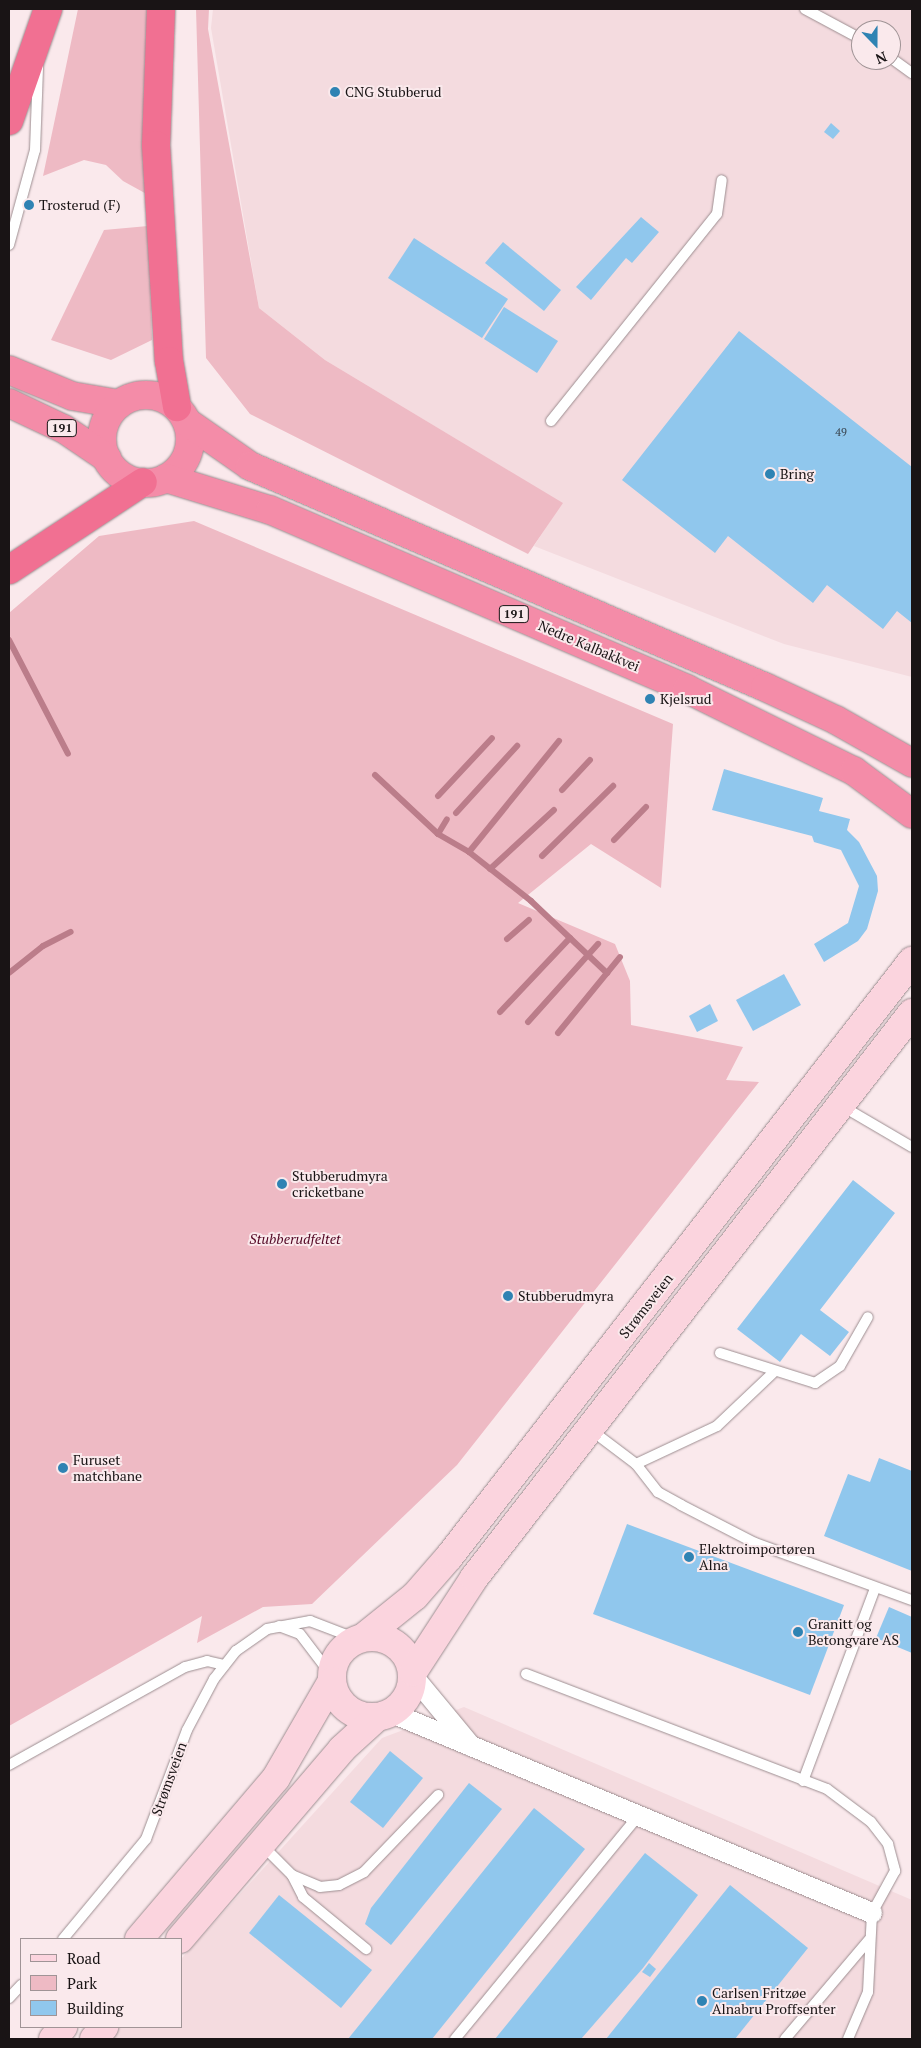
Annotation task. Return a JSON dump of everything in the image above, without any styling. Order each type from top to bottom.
[{"type":"highway","points":[[9,570],[99,509],[154,480],[185,460],[190,434],[182,414],[169,361],[156,145],[161,9]]},
{"type":"highway","points":[[9,120],[44,21]]},
{"type":"highway","name":"191","points":[[16,373],[72,396],[119,404],[148,394],[182,414],[250,466],[765,687],[836,720],[912,763]]},
{"type":"highway","name":"191","points":[[11,404],[64,429],[107,458],[118,472],[154,480]]},
{"type":"highway","points":[[107,458],[103,435],[119,404]]},
{"type":"highway","name":"Nedre Kalbakkvei","points":[[154,480],[270,510],[687,689],[854,771],[912,814]]},
{"type":"main road","name":"Strømsveien","points":[[360,1638],[415,1596],[449,1557],[912,961]]},
{"type":"main road","points":[[181,1938],[336,1756],[408,1697],[413,1674],[474,1578],[912,1013]]},
{"type":"main road","points":[[140,1938],[276,1778],[332,1678],[339,1654],[360,1638],[390,1640],[409,1659],[413,1674]]},
{"type":"main road","points":[[332,1678],[347,1708],[384,1715]]},
{"type":"main road","points":[[53,2039],[63,2028]]},
{"type":"main road","points":[[94,2039],[103,2028]]},
{"type":"street","points":[[413,1674],[472,1746]]},
{"type":"street","points":[[384,1715],[472,1746],[872,1913]]},
{"type":"lane","points":[[804,9],[851,34]]},
{"type":"lane","points":[[9,245],[35,150],[44,21]]},
{"type":"lane","points":[[901,65],[912,73]]},
{"type":"lane","points":[[551,421],[717,214],[722,180]]},
{"type":"lane","points":[[840,1104],[912,1148]]},
{"type":"lane","points":[[720,1353],[803,1382],[827,1378],[840,1366],[868,1317]]},
{"type":"lane","points":[[636,1464],[717,1426],[774,1372]]},
{"type":"lane","points":[[589,1428],[636,1464],[658,1492],[681,1506],[755,1543],[912,1600]]},
{"type":"lane","points":[[803,1780],[875,1588]]},
{"type":"lane","name":"Strømsveien","points":[[64,1938],[146,1839],[187,1730],[224,1665],[249,1640],[278,1626],[310,1621],[360,1638]]},
{"type":"lane","points":[[278,1626],[300,1634],[332,1678]]},
{"type":"lane","points":[[9,1765],[185,1667],[207,1661],[224,1665]]},
{"type":"lane","points":[[526,1674],[827,1789],[854,1808],[888,1844],[895,1871],[872,1913],[869,1940],[868,1992],[848,2039]]},
{"type":"lane","points":[[292,1875],[320,1887],[339,1885],[364,1872],[438,1795]]},
{"type":"lane","points":[[455,2039],[638,1815]]},
{"type":"lane","points":[[262,1845],[292,1875],[303,1897],[366,1950]]},
{"type":"lane","points":[[785,2039],[869,1940]]},
{"type":"lane","points":[[9,1998],[20,1986]]},
{"type":"shaded area","points":[[213,9],[912,9],[912,677],[784,644],[534,546],[562,503],[325,360],[259,308],[211,28]]},
{"type":"shaded area","points":[[464,1707],[912,1900],[912,2039],[108,2039],[119,2028],[182,2028],[182,1958],[382,1738]]},
{"type":"green space","points":[[78,9],[157,9],[152,197],[123,181],[106,165],[84,160],[43,176]]},
{"type":"green space","points":[[196,9],[209,9],[208,29],[259,308],[325,360],[563,503],[528,554],[250,414],[206,358]]},
{"type":"green space","points":[[148,226],[152,340],[111,360],[51,340],[104,230]]},
{"type":"green space","name":"Stubberudfeltet","points":[[194,521],[673,724],[661,888],[591,844],[518,903],[615,944],[630,981],[631,1025],[743,1047],[726,1080],[759,1082],[457,1465],[312,1604],[263,1607],[197,1643],[202,1616],[9,1726],[9,613],[99,536]]},
{"type":"building","points":[[831,123],[840,131],[833,139],[824,132]]},
{"type":"building","points":[[641,217],[659,232],[632,263],[626,258],[591,300],[576,287]]},
{"type":"building","points":[[414,238],[508,299],[482,338],[388,278]]},
{"type":"building","points":[[503,242],[561,290],[544,311],[485,263]]},
{"type":"building","points":[[504,307],[558,341],[537,373],[484,339]]},
{"type":"building","name":"Bring","points":[[739,331],[912,467],[912,623],[897,611],[883,629],[827,585],[813,603],[728,536],[715,553],[622,480]]},
{"type":"building","points":[[724,769],[823,798],[819,811],[850,819],[847,830],[859,842],[877,876],[878,891],[867,929],[858,941],[824,962],[814,944],[848,923],[859,886],[841,850],[814,842],[812,836],[712,810]]},
{"type":"building","points":[[784,974],[801,1005],[753,1031],[736,1000]]},
{"type":"building","points":[[710,1004],[718,1021],[697,1032],[689,1016]]},
{"type":"building","points":[[853,1180],[895,1213],[820,1310],[849,1332],[830,1356],[801,1334],[780,1362],[737,1329]]},
{"type":"building","points":[[879,1458],[912,1471],[912,1571],[824,1536],[848,1474],[870,1482]]},
{"type":"building","points":[[627,1524],[844,1605],[810,1695],[593,1614]]},
{"type":"building","points":[[889,1607],[912,1617],[912,1653],[876,1638]]},
{"type":"building","points":[[390,1751],[423,1778],[383,1828],[350,1802]]},
{"type":"building","points":[[469,1783],[502,1809],[391,1945],[365,1924],[371,1908]]},
{"type":"building","points":[[534,1808],[585,1849],[432,2039],[348,2039]]},
{"type":"building","points":[[645,1853],[698,1895],[643,1968],[581,2039],[495,2039]]},
{"type":"building","points":[[730,1885],[808,1948],[735,2039],[606,2039]]},
{"type":"building","points":[[279,1895],[372,1970],[341,2008],[249,1933]]},
{"type":"building","points":[[649,1963],[656,1969],[650,1977],[642,1972]]},
{"type":"waterway","points":[[9,640],[68,754]]},
{"type":"waterway","points":[[438,796],[492,738]]},
{"type":"waterway","points":[[469,852],[559,741]]},
{"type":"waterway","points":[[456,813],[517,746]]},
{"type":"waterway","points":[[562,790],[590,760]]},
{"type":"waterway","points":[[375,775],[438,834],[469,852],[531,901],[607,973]]},
{"type":"waterway","points":[[542,856],[613,786]]},
{"type":"waterway","points":[[614,840],[646,807]]},
{"type":"waterway","points":[[490,869],[554,810]]},
{"type":"waterway","points":[[438,834],[447,819]]},
{"type":"waterway","points":[[507,939],[529,920]]},
{"type":"waterway","points":[[9,973],[43,946],[71,932]]},
{"type":"waterway","points":[[500,1012],[570,938]]},
{"type":"waterway","points":[[528,1022],[598,944]]},
{"type":"waterway","points":[[558,1033],[620,957]]},
{"type":"place","name":"CNG Stubberud","points":[[335,92]]},
{"type":"place","name":"Trosterud (F)","points":[[29,205]]},
{"type":"place","name":"Bring","points":[[770,474]]},
{"type":"place","name":"Kjelsrud","points":[[650,699]]},
{"type":"place","name":"Stubberudmyra cricketbane","points":[[282,1184]]},
{"type":"place","name":"Stubberudmyra","points":[[508,1296]]},
{"type":"place","name":"Furuset matchbane","points":[[63,1468]]},
{"type":"place","name":"Elektroimportøren Alna","points":[[689,1557]]},
{"type":"place","name":"Granitt og Betongvare AS","points":[[798,1632]]},
{"type":"place","name":"Carlsen Fritzøe Alnabru Proffsenter","points":[[702,2001]]}]
